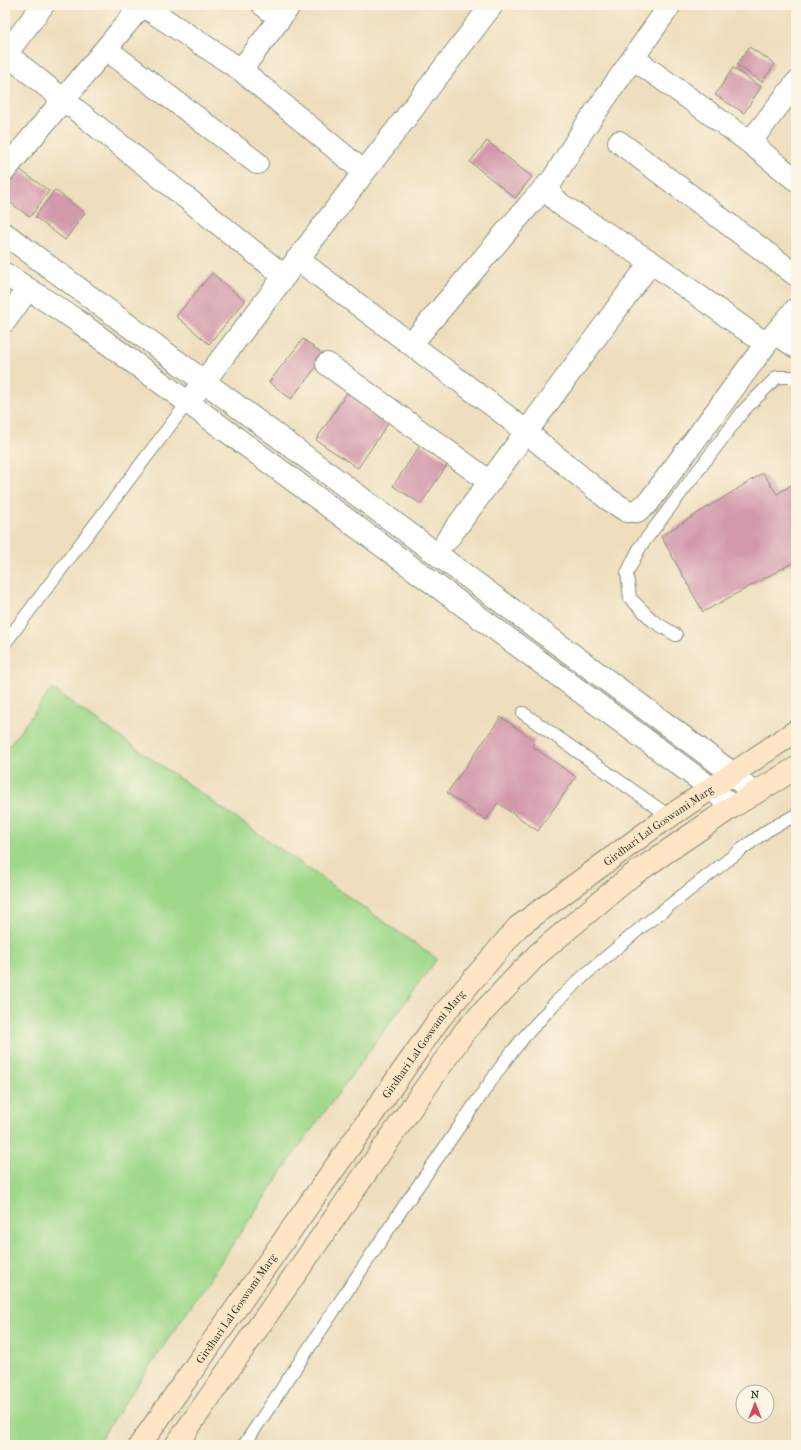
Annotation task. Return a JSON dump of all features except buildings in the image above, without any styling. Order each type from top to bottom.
[{"type":"main road","name":"Girdhari Lal Goswami Marg","points":[[140,1445],[440,1018],[518,927],[670,816],[796,731]]},
{"type":"main road","points":[[176,1445],[465,1031],[538,954],[625,880],[732,807],[796,768]]},
{"type":"street","points":[[43,5],[11,47],[9,52],[10,57],[284,276]]},
{"type":"street","points":[[5,170],[142,5],[241,70],[364,172]]},
{"type":"street","points":[[241,70],[286,12],[263,5]]},
{"type":"street","points":[[188,402],[492,5]]},
{"type":"street","points":[[411,344],[552,180],[583,130],[670,5]]},
{"type":"street","points":[[106,49],[257,163]]},
{"type":"street","points":[[633,58],[744,138],[796,180]]},
{"type":"street","points":[[744,138],[754,137],[796,83]]},
{"type":"street","points":[[619,142],[796,275]]},
{"type":"street","points":[[552,180],[550,184],[551,195],[560,204],[651,262],[785,325],[796,347]]},
{"type":"street","points":[[5,234],[204,380],[732,773],[753,794]]},
{"type":"street","points":[[297,259],[526,432],[608,499],[627,511],[637,511],[648,503],[785,325]]},
{"type":"street","points":[[447,540],[651,262]]},
{"type":"street","points":[[5,274],[76,320],[188,402],[711,788],[732,807]]},
{"type":"street","points":[[5,320],[28,289]]},
{"type":"street","points":[[327,364],[490,482]]},
{"type":"lane","points":[[676,635],[653,621],[630,598],[627,573],[640,548],[744,410],[777,377],[796,377]]},
{"type":"lane","points":[[5,643],[188,402]]},
{"type":"lane","points":[[523,713],[670,816]]},
{"type":"lane","points":[[244,1445],[402,1209],[507,1058],[525,1036],[555,1003],[643,926],[768,830],[796,815]]},
{"type":"green space","points":[[52,689],[437,959],[301,1144],[96,1445],[5,1445],[5,751]]}]
